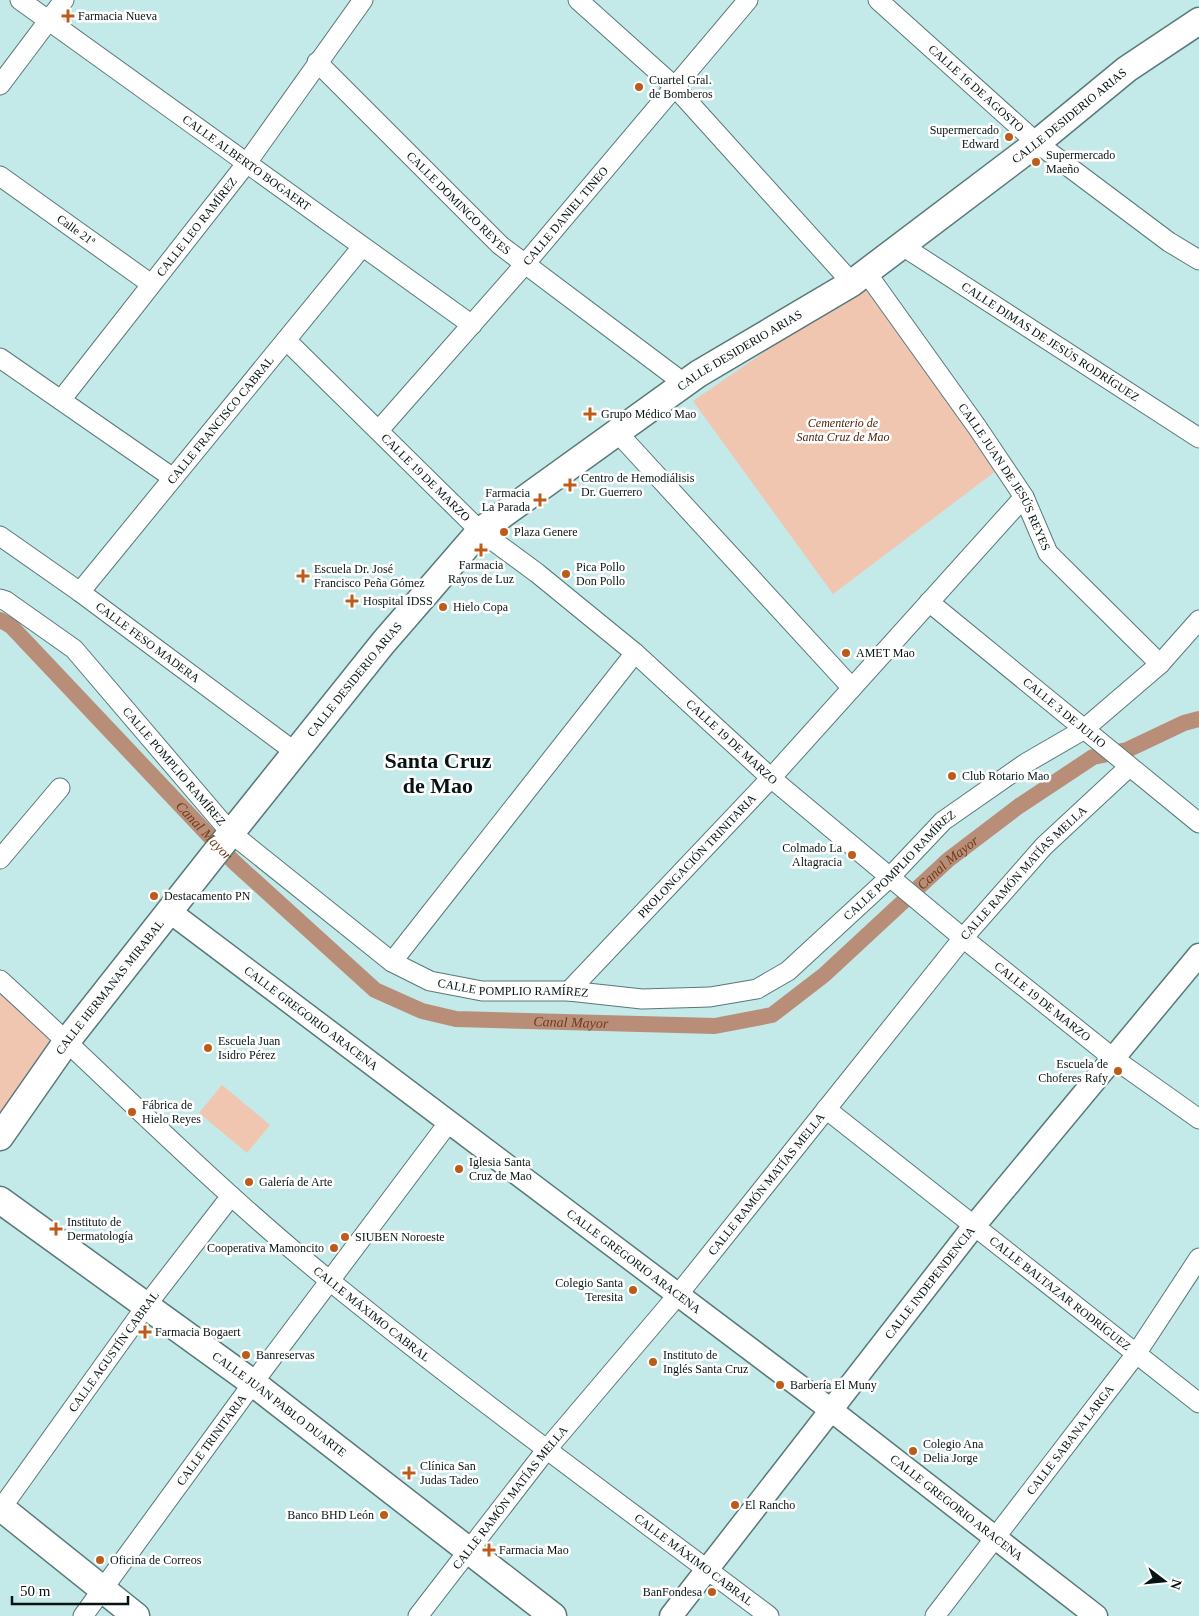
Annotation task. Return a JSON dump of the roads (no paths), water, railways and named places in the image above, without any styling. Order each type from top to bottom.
[{"type":"main road","name":"CALLE DESIDERIO ARIAS","points":[[223,843],[383,643],[480,531],[685,384],[859,278],[1036,143],[1127,69],[1199,21]]},
{"type":"main road","name":"CALLE HERMANAS MIRABAL","points":[[0,1137],[67,1041],[223,843]]},
{"type":"main road","name":"CALLE JUAN PABLO DUARTE","points":[[0,1200],[253,1383],[553,1616]]},
{"type":"main road","points":[[0,1508],[136,1616]]},
{"type":"street","name":"CALLE ALBERTO BOGAERT","points":[[20,0],[246,164],[472,324]]},
{"type":"street","points":[[0,84],[64,0]]},
{"type":"street","name":"CALLE LEO RAMÍREZ","points":[[61,400],[246,164],[363,0]]},
{"type":"street","name":"CALLE JUAN DE JESÚS REYES","points":[[578,0],[675,87],[859,278],[977,427],[1024,497],[1048,553],[1160,664]]},
{"type":"street","name":"CALLE DANIEL TINEO","points":[[379,430],[525,264],[748,0]]},
{"type":"street","name":"CALLE 16 DE AGOSTO","points":[[878,0],[1036,143],[1169,242],[1199,260]]},
{"type":"street","name":"CALLE DOMINGO REYES","points":[[317,62],[500,246],[685,384]]},
{"type":"street","name":"Calle 21ª","points":[[0,176],[151,284]]},
{"type":"street","name":"CALLE DIMAS DE JESÚS RODRÍGUEZ","points":[[901,245],[1199,438]]},
{"type":"street","name":"CALLE FRANCISCO CABRAL","points":[[80,592],[362,247]]},
{"type":"street","name":"CALLE 19 DE MARZO","points":[[286,340],[480,531],[635,653],[771,778],[963,938],[1113,1058],[1199,1119]]},
{"type":"street","points":[[0,358],[174,478]]},
{"type":"street","points":[[616,432],[852,688]]},
{"type":"street","name":"PROLONGACIÓN TRINITARIA","points":[[569,991],[771,778],[1024,497]]},
{"type":"street","name":"CALLE FESO MADERA","points":[[0,536],[80,592],[295,752]]},
{"type":"street","name":"CALLE POMPLIO RAMÍREZ","points":[[0,599],[6,601],[74,649],[223,843],[392,962],[430,981],[482,991],[569,991],[642,998],[710,997],[757,989],[788,971],[896,882],[942,821],[1026,763],[1090,736],[1160,664],[1199,620]]},
{"type":"street","name":"CALLE 3 DE JULIO","points":[[929,602],[1090,736],[1199,823]]},
{"type":"street","points":[[392,962],[635,653]]},
{"type":"street","name":"CALLE RAMÓN MATÍAS MELLA","points":[[418,1616],[547,1449],[677,1296],[963,938],[1044,846],[1126,765]]},
{"type":"street","points":[[0,860],[60,788]]},
{"type":"street","name":"CALLE GREGORIO ARACENA","points":[[169,911],[677,1296],[831,1410],[1096,1616]]},
{"type":"street","name":"CALLE INDEPENDENCIA","points":[[670,1616],[974,1226],[1113,1058],[1161,1004],[1199,955]]},
{"type":"street","name":"CALLE MÁXIMO CABRAL","points":[[0,980],[231,1196],[330,1281],[547,1449],[769,1616]]},
{"type":"street","name":"CALLE BALTAZAR RODRÍGUEZ","points":[[826,1109],[1199,1402]]},
{"type":"street","name":"CALLE TRINITARIA","points":[[83,1616],[253,1383],[449,1122]]},
{"type":"street","name":"CALLE AGUSTÍN CABRAL","points":[[0,1508],[146,1305],[231,1196]]},
{"type":"street","name":"CALLE SABANA LARGA","points":[[935,1616],[1136,1354],[1199,1258]]},
{"type":"waterway","name":"Canal Mayor","points":[[0,620],[11,626],[234,862],[375,990],[422,1011],[456,1019],[715,1026],[772,1015],[824,975],[948,860],[1019,806],[1093,757],[1127,750],[1184,723],[1199,719]]},
{"type":"place","name":"Farmacia Nueva","points":[[68,16]]},
{"type":"place","name":"Cuartel Gral. de Bomberos","points":[[639,87]]},
{"type":"place","name":"Supermercado Edward","points":[[1009,137]]},
{"type":"place","name":"Supermercado Maeño","points":[[1036,162]]},
{"type":"place","name":"Grupo Médico Mao","points":[[590,414]]},
{"type":"place","name":"Centro de Hemodiálisis Dr. Guerrero","points":[[570,485]]},
{"type":"place","name":"Farmacia La Parada","points":[[540,500]]},
{"type":"place","name":"Plaza Genere","points":[[504,532]]},
{"type":"place","name":"Farmacia Rayos de Luz","points":[[481,550]]},
{"type":"place","name":"Pica Pollo Don Pollo","points":[[566,574]]},
{"type":"place","name":"Escuela Dr. José Francisco Peña Gómez","points":[[303,576]]},
{"type":"place","name":"Hospital IDSS","points":[[352,601]]},
{"type":"place","name":"Hielo Copa","points":[[443,607]]},
{"type":"place","name":"AMET Mao","points":[[846,653]]},
{"type":"place","name":"Club Rotario Mao","points":[[952,776]]},
{"type":"place","name":"Colmado La Altagracia","points":[[852,855]]},
{"type":"place","name":"Destacamento PN","points":[[154,896]]},
{"type":"place","name":"Escuela Juan Isidro Pérez","points":[[208,1048]]},
{"type":"place","name":"Escuela de Choferes Rafy","points":[[1118,1071]]},
{"type":"place","name":"Fábrica de Hielo Reyes","points":[[132,1112]]},
{"type":"place","name":"Iglesia Santa Cruz de Mao","points":[[459,1169]]},
{"type":"place","name":"Galería de Arte","points":[[249,1182]]},
{"type":"place","name":"Instituto de Dermatología","points":[[56,1229]]},
{"type":"place","name":"SIUBEN Noroeste","points":[[345,1237]]},
{"type":"place","name":"Cooperativa Mamoncito","points":[[334,1248]]},
{"type":"place","name":"Colegio Santa Teresita","points":[[633,1290]]},
{"type":"place","name":"Farmacia Bogaert","points":[[145,1332]]},
{"type":"place","name":"Banreservas","points":[[246,1355]]},
{"type":"place","name":"Instituto de Inglés Santa Cruz","points":[[653,1362]]},
{"type":"place","name":"Barbería El Muny","points":[[780,1385]]},
{"type":"place","name":"Colegio Ana Delia Jorge","points":[[913,1451]]},
{"type":"place","name":"Clínica San Judas Tadeo","points":[[409,1473]]},
{"type":"place","name":"El Rancho","points":[[735,1505]]},
{"type":"place","name":"Banco BHD León","points":[[384,1515]]},
{"type":"place","name":"Farmacia Mao","points":[[489,1550]]},
{"type":"place","name":"Oficina de Correos","points":[[100,1560]]},
{"type":"place","name":"BanFondesa","points":[[712,1592]]},
{"type":"district","name":"Santa Cruz de Mao","points":[[438,772]]},
{"type":"park label","name":"Cementerio de Santa Cruz de Mao","points":[[843,430]]}]
